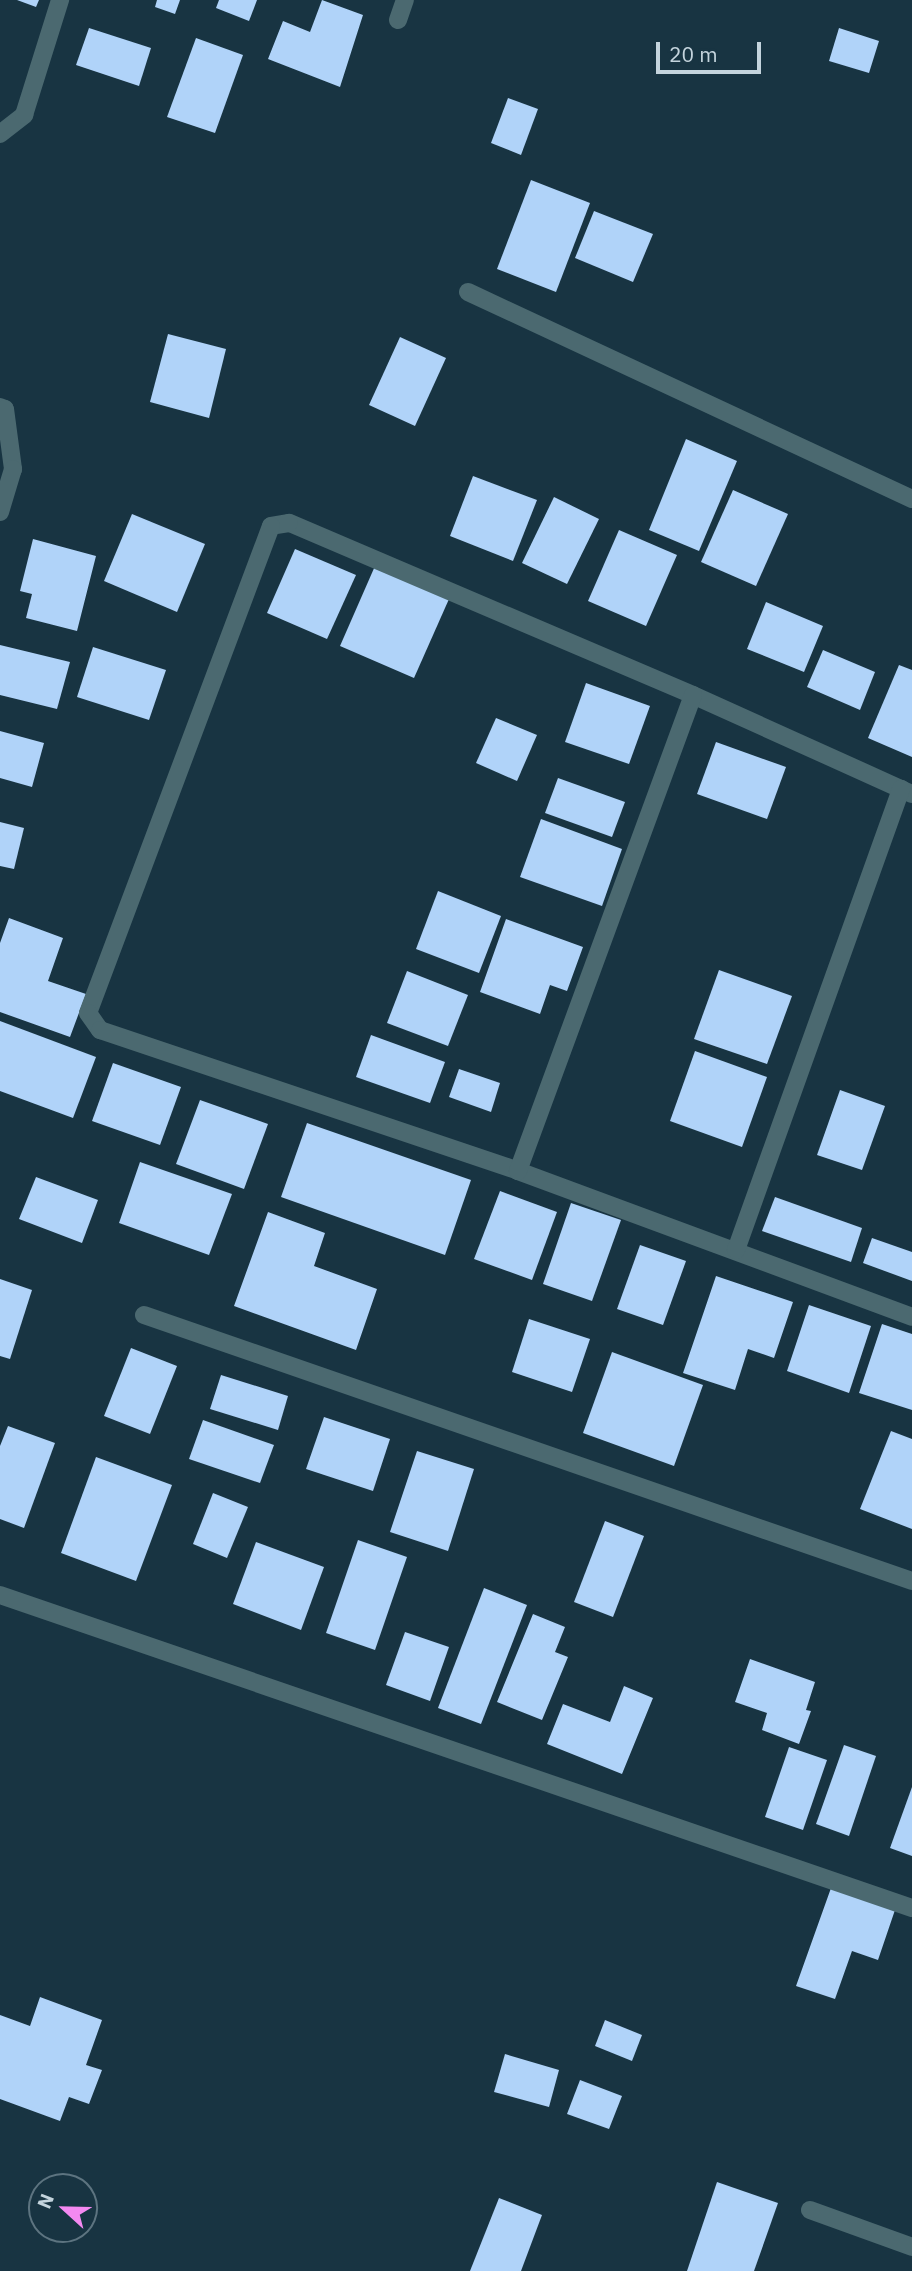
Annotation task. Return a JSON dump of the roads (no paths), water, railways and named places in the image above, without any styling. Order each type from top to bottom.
[{"type":"street","points":[[0,134],[24,115],[60,0]]},
{"type":"street","points":[[398,20],[405,0]]},
{"type":"street","points":[[468,292],[912,499]]},
{"type":"street","points":[[0,407],[5,409],[13,468],[0,512]]},
{"type":"street","points":[[736,1250],[906,791],[693,695],[289,523],[271,526],[88,1013],[100,1030],[518,1171],[912,1317]]},
{"type":"street","points":[[518,1171],[693,695]]},
{"type":"street","points":[[144,1315],[912,1581]]},
{"type":"street","points":[[0,1595],[912,1908]]},
{"type":"street","points":[[810,2210],[912,2246]]}]
